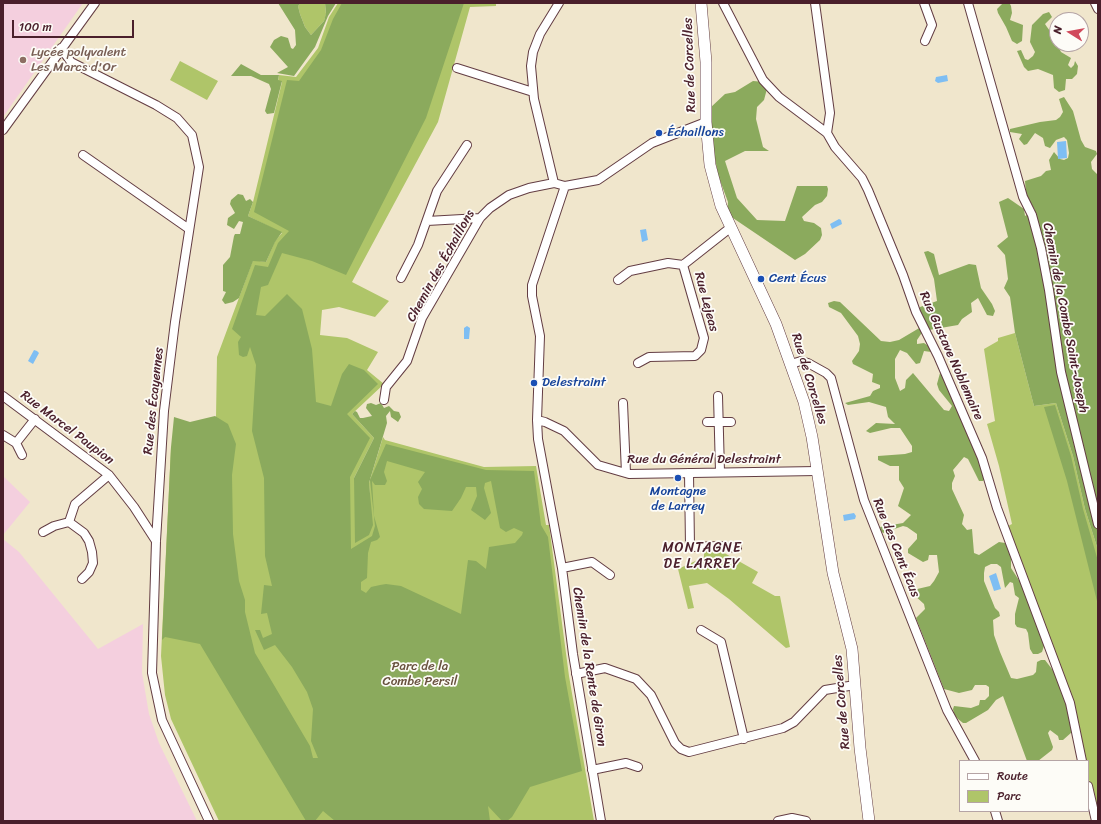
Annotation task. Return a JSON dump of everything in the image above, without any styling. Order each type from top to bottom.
[{"type":"main road","name":"Rue de Corcelles","points":[[701,3],[706,62],[706,122],[712,177],[730,228],[776,324],[804,402],[817,471],[833,573],[850,635],[860,748],[870,821]]},
{"type":"street","points":[[3,130],[95,3]]},
{"type":"street","points":[[554,183],[533,92],[530,70],[533,52],[544,26],[559,3]]},
{"type":"street","name":"Rue Gustave Noblemaire","points":[[722,3],[763,80],[779,97],[827,133],[835,147],[862,178],[868,190],[903,275],[916,312],[938,356],[976,443],[1024,582],[1070,703],[1082,760]]},
{"type":"street","points":[[815,3],[830,113],[827,133]]},
{"type":"street","points":[[924,3],[932,25],[925,41]]},
{"type":"street","name":"Chemin de la Combe Saint-Joseph","points":[[968,3],[1023,197],[1032,215],[1041,248],[1049,290],[1061,372],[1098,524]]},
{"type":"street","points":[[1095,3],[1098,9]]},
{"type":"street","name":"Rue des Écayennes","points":[[61,48],[71,62],[156,105],[176,118],[192,135],[199,166],[175,322],[164,411],[156,541],[152,673],[162,720],[210,821]]},
{"type":"street","points":[[456,68],[533,92]]},
{"type":"street","name":"Chemin des Échaillons","points":[[384,400],[386,387],[407,361],[422,318],[480,218],[496,203],[509,195],[529,188],[554,183],[565,186],[598,180],[648,146],[706,122]]},
{"type":"street","points":[[400,278],[418,245],[438,191],[467,145]]},
{"type":"street","points":[[83,155],[189,229]]},
{"type":"street","name":"Chemin de la Rente de Giron","points":[[565,186],[532,285],[532,296],[540,336],[537,420],[538,439],[562,568],[576,674],[601,821]]},
{"type":"street","points":[[427,221],[480,218]]},
{"type":"street","points":[[618,280],[630,271],[668,263],[683,264],[730,228]]},
{"type":"street","name":"Rue Lejeas","points":[[638,363],[649,357],[695,356],[702,350],[704,338],[683,264]]},
{"type":"street","name":"Rue des Cent Écus","points":[[791,364],[801,361],[808,363],[826,372],[831,378],[864,500],[949,714],[974,760]]},
{"type":"street","name":"Rue Marcel Paupion","points":[[3,396],[109,475],[134,507],[156,541]]},
{"type":"street","points":[[718,396],[720,472]]},
{"type":"street","points":[[623,403],[626,473]]},
{"type":"street","points":[[16,442],[35,419]]},
{"type":"street","name":"Rue du Général Delestraint","points":[[537,420],[546,422],[564,431],[598,465],[626,473],[817,471]]},
{"type":"street","points":[[707,422],[731,422]]},
{"type":"street","points":[[3,435],[16,442],[22,454]]},
{"type":"street","points":[[689,473],[690,547],[720,546],[737,548]]},
{"type":"street","points":[[69,522],[75,504],[109,475]]},
{"type":"street","points":[[43,532],[54,526],[69,522]]},
{"type":"street","points":[[69,522],[84,533],[89,541],[92,552],[93,564],[89,572],[82,579]]},
{"type":"street","points":[[562,568],[592,562],[610,575]]},
{"type":"street","points":[[701,630],[721,642],[744,739]]},
{"type":"street","points":[[576,674],[605,668],[636,679],[651,695],[675,743],[685,751],[694,752],[790,725],[825,690],[855,685]]},
{"type":"street","points":[[592,770],[626,763],[638,767]]},
{"type":"street","points":[[1089,790],[1096,821]]},
{"type":"street","points":[[778,821],[792,818],[806,821]]},
{"type":"shaded area","name":"Lycée polyvalent Les Marcs d'Or","points":[[3,3],[83,3],[3,117]]},
{"type":"shaded area","points":[[3,476],[30,502],[3,535]]},
{"type":"shaded area","points":[[3,539],[19,552],[98,649],[143,624],[142,673],[149,714],[159,743],[197,821],[3,821]]},
{"type":"green space","points":[[278,3],[301,3],[298,6],[300,14],[305,27],[311,35],[324,21],[326,13],[325,3],[336,3],[328,16],[315,47],[294,76],[277,73],[288,67],[270,47],[274,40],[281,36],[288,38],[291,48],[293,49],[296,45],[295,30]]},
{"type":"green space","points":[[301,3],[325,3],[326,14],[324,21],[311,35],[305,27],[300,14],[298,6]]},
{"type":"green space","name":"Parc de la Combe Persil","points":[[338,3],[496,3],[496,6],[470,7],[438,122],[352,282],[389,301],[375,317],[339,307],[322,310],[320,335],[347,338],[378,352],[367,370],[384,384],[352,414],[374,438],[354,478],[370,502],[369,483],[383,437],[385,440],[484,467],[536,466],[546,525],[549,525],[569,676],[594,821],[219,821],[171,719],[165,695],[161,656],[171,447],[219,436],[216,417],[217,357],[253,260],[266,262],[275,241],[282,233],[248,216],[253,202],[282,82],[278,81],[279,75],[296,77],[318,48],[329,17]]},
{"type":"green space","name":"Parc de la Combe Persil","points":[[342,3],[464,3],[426,118],[346,275],[312,261],[282,253],[268,285],[261,287],[256,315],[265,316],[287,294],[302,309],[312,349],[316,402],[331,406],[342,374],[349,364],[364,370],[378,384],[347,414],[370,438],[350,477],[351,549],[372,536],[375,526],[370,480],[386,444],[486,470],[534,471],[541,525],[548,537],[565,677],[582,771],[530,787],[512,817],[507,821],[502,821],[488,806],[490,821],[335,821],[323,811],[315,821],[306,821],[200,644],[165,637],[162,640],[171,447],[174,417],[190,422],[215,416],[228,424],[236,444],[232,475],[233,534],[239,581],[245,600],[245,612],[255,653],[310,746],[313,758],[318,758],[311,741],[313,709],[307,692],[292,667],[275,645],[264,650],[255,630],[260,630],[263,638],[272,634],[267,613],[261,614],[264,585],[272,586],[265,556],[264,478],[252,431],[256,365],[250,347],[247,356],[243,357],[239,355],[238,342],[241,337],[232,329],[255,265],[268,267],[278,243],[289,231],[254,212],[287,80],[299,81],[321,50],[333,19]],"holes":[[[387,461],[425,472],[418,482],[422,489],[418,497],[419,504],[424,509],[452,511],[461,498],[466,487],[476,487],[477,496],[471,510],[485,520],[491,513],[484,488],[485,483],[491,481],[500,528],[506,532],[514,528],[523,532],[515,543],[489,547],[486,569],[476,561],[468,560],[461,614],[401,586],[386,584],[371,587],[366,593],[361,590],[361,582],[367,578],[368,553],[371,542],[380,537],[374,516],[372,481],[375,485],[385,485],[387,481],[384,472]]]},
{"type":"green space","points":[[1003,3],[1010,4],[1011,6],[1012,13],[1010,20],[1023,25],[1022,41],[1017,44],[1012,41],[998,13],[997,9]]},
{"type":"green space","points":[[1049,12],[1049,20],[1045,24],[1049,30],[1049,52],[1061,52],[1071,58],[1068,65],[1071,68],[1075,61],[1078,66],[1077,74],[1072,79],[1066,79],[1065,90],[1059,92],[1054,88],[1053,75],[1038,69],[1028,71],[1024,67],[1017,51],[1021,50],[1025,59],[1028,60],[1033,56],[1035,52],[1030,42],[1032,25],[1043,14]]},
{"type":"green space","points":[[180,61],[218,81],[207,100],[170,80]]},
{"type":"green space","points":[[241,64],[261,75],[279,75],[278,80],[282,81],[274,113],[267,114],[265,111],[271,89],[269,84],[251,76],[231,76]]},
{"type":"green space","points":[[753,81],[765,82],[768,85],[764,100],[757,107],[756,119],[763,147],[769,151],[745,151],[725,161],[737,198],[757,220],[785,221],[797,186],[827,186],[828,189],[827,196],[822,202],[815,205],[802,217],[804,221],[814,223],[821,228],[822,235],[820,240],[805,254],[795,260],[727,214],[728,202],[718,175],[710,130],[710,108],[725,94],[735,92]]},
{"type":"green space","points":[[1064,97],[1073,111],[1081,140],[1085,147],[1096,151],[1097,154],[1091,162],[1092,169],[1098,175],[1098,550],[1085,509],[1073,456],[1056,403],[1034,406],[1015,333],[1010,297],[1004,288],[1008,279],[1005,255],[997,246],[1008,237],[999,202],[1008,198],[1024,209],[1025,216],[1035,210],[1026,195],[1025,181],[1041,176],[1046,171],[1051,170],[1049,160],[1054,152],[1060,159],[1064,160],[1068,158],[1069,153],[1067,140],[1064,137],[1056,140],[1050,148],[1045,146],[1043,138],[1035,133],[1027,144],[1024,145],[1019,139],[1022,134],[1010,132],[1010,129],[1056,120],[1063,112],[1059,99]]},
{"type":"green space","points":[[238,194],[243,195],[246,201],[250,199],[253,202],[248,216],[282,232],[275,242],[266,262],[253,261],[239,298],[233,302],[225,304],[222,300],[226,292],[223,291],[223,265],[230,257],[234,236],[235,234],[240,234],[243,222],[239,221],[234,229],[227,225],[228,218],[235,213],[230,204],[231,200]]},
{"type":"green space","points":[[928,251],[934,254],[939,275],[969,264],[976,265],[981,288],[995,311],[993,316],[987,315],[978,298],[971,303],[972,312],[962,319],[958,325],[929,330],[919,313],[920,307],[937,301],[934,279],[924,252]]},
{"type":"green space","points":[[834,301],[840,302],[881,341],[890,342],[899,340],[921,327],[923,331],[917,340],[917,344],[924,343],[930,347],[931,352],[924,351],[920,363],[916,364],[907,353],[900,350],[895,359],[895,378],[900,391],[905,388],[906,380],[913,373],[944,410],[949,411],[952,406],[939,390],[937,384],[940,373],[948,381],[986,477],[983,481],[979,481],[968,459],[964,457],[953,470],[955,476],[952,483],[952,489],[964,515],[962,524],[967,530],[972,529],[974,553],[979,555],[999,542],[1005,543],[1011,551],[1011,568],[1026,591],[1044,646],[1042,652],[1033,654],[1030,649],[1026,629],[1017,627],[1015,624],[1015,614],[1019,598],[1015,595],[1013,583],[1010,582],[1005,588],[1001,567],[997,564],[991,564],[985,567],[984,581],[995,608],[999,612],[1000,616],[993,620],[994,635],[1000,652],[1011,678],[1017,679],[1033,675],[1036,672],[1037,662],[1045,660],[1055,673],[1066,696],[1072,732],[1063,740],[1059,740],[1058,736],[1050,730],[1048,733],[1053,747],[1052,750],[1039,760],[1027,760],[1003,696],[996,700],[988,710],[966,723],[963,723],[954,714],[954,706],[971,708],[979,705],[980,700],[985,700],[989,696],[989,687],[986,685],[975,685],[972,690],[959,693],[944,689],[916,618],[925,609],[924,604],[913,594],[913,590],[930,586],[934,581],[939,572],[937,555],[929,555],[928,560],[923,562],[908,553],[908,549],[917,539],[917,534],[903,526],[883,533],[880,527],[903,523],[911,515],[898,506],[904,488],[899,480],[899,466],[890,466],[878,460],[878,456],[912,452],[912,446],[900,428],[891,428],[870,433],[866,431],[876,423],[895,424],[888,417],[886,407],[869,402],[848,405],[845,403],[870,396],[873,391],[880,388],[880,385],[872,382],[873,374],[853,364],[852,361],[859,351],[860,344],[858,336],[841,313],[829,307],[828,303]]},
{"type":"green space","points":[[1015,333],[1034,406],[1056,403],[1073,456],[1085,509],[1098,550],[1098,812],[1089,780],[1089,760],[1084,760],[1008,526],[1012,524],[999,466],[987,424],[995,421],[984,349],[998,341],[998,338]]},
{"type":"green space","points":[[371,403],[376,405],[381,403],[384,408],[389,406],[394,411],[399,412],[401,417],[398,422],[391,417],[390,411],[386,416],[387,423],[369,483],[373,525],[369,535],[355,543],[354,478],[374,438],[352,414],[355,411],[360,418],[372,416],[366,408],[367,404]]},
{"type":"green space","points":[[1055,405],[1071,456],[1083,509],[1098,561],[1098,605],[1067,481],[1044,407]]},
{"type":"green space","points":[[710,550],[719,550],[758,572],[752,583],[775,596],[780,596],[790,647],[786,648],[729,599],[707,583],[689,586],[694,608],[688,609],[678,569],[704,557],[704,553]]},
{"type":"water","points":[[947,75],[948,81],[938,83],[935,81],[936,77]]},
{"type":"water","points":[[1066,141],[1067,158],[1058,159],[1057,142]]},
{"type":"water","points":[[839,219],[841,220],[842,224],[832,229],[830,224]]},
{"type":"water","points":[[646,229],[648,240],[642,242],[640,230]]},
{"type":"water","points":[[467,326],[470,328],[469,339],[464,339],[464,328]]},
{"type":"water","points":[[34,350],[39,353],[33,364],[28,361]]},
{"type":"water","points":[[854,513],[856,516],[855,519],[844,521],[843,515]]},
{"type":"water","points":[[996,573],[1001,589],[994,591],[989,576]]},
{"type":"place","name":"Lycée polyvalent Les Marcs d'Or","points":[[23,60]]},
{"type":"place","name":"Échaillons","points":[[659,133]]},
{"type":"place","name":"Cent Écus","points":[[761,279]]},
{"type":"place","name":"Delestraint","points":[[534,383]]},
{"type":"place","name":"Montagne de Larrey","points":[[678,478]]},
{"type":"district","name":"MONTAGNE DE LARREY","points":[[702,556]]}]
